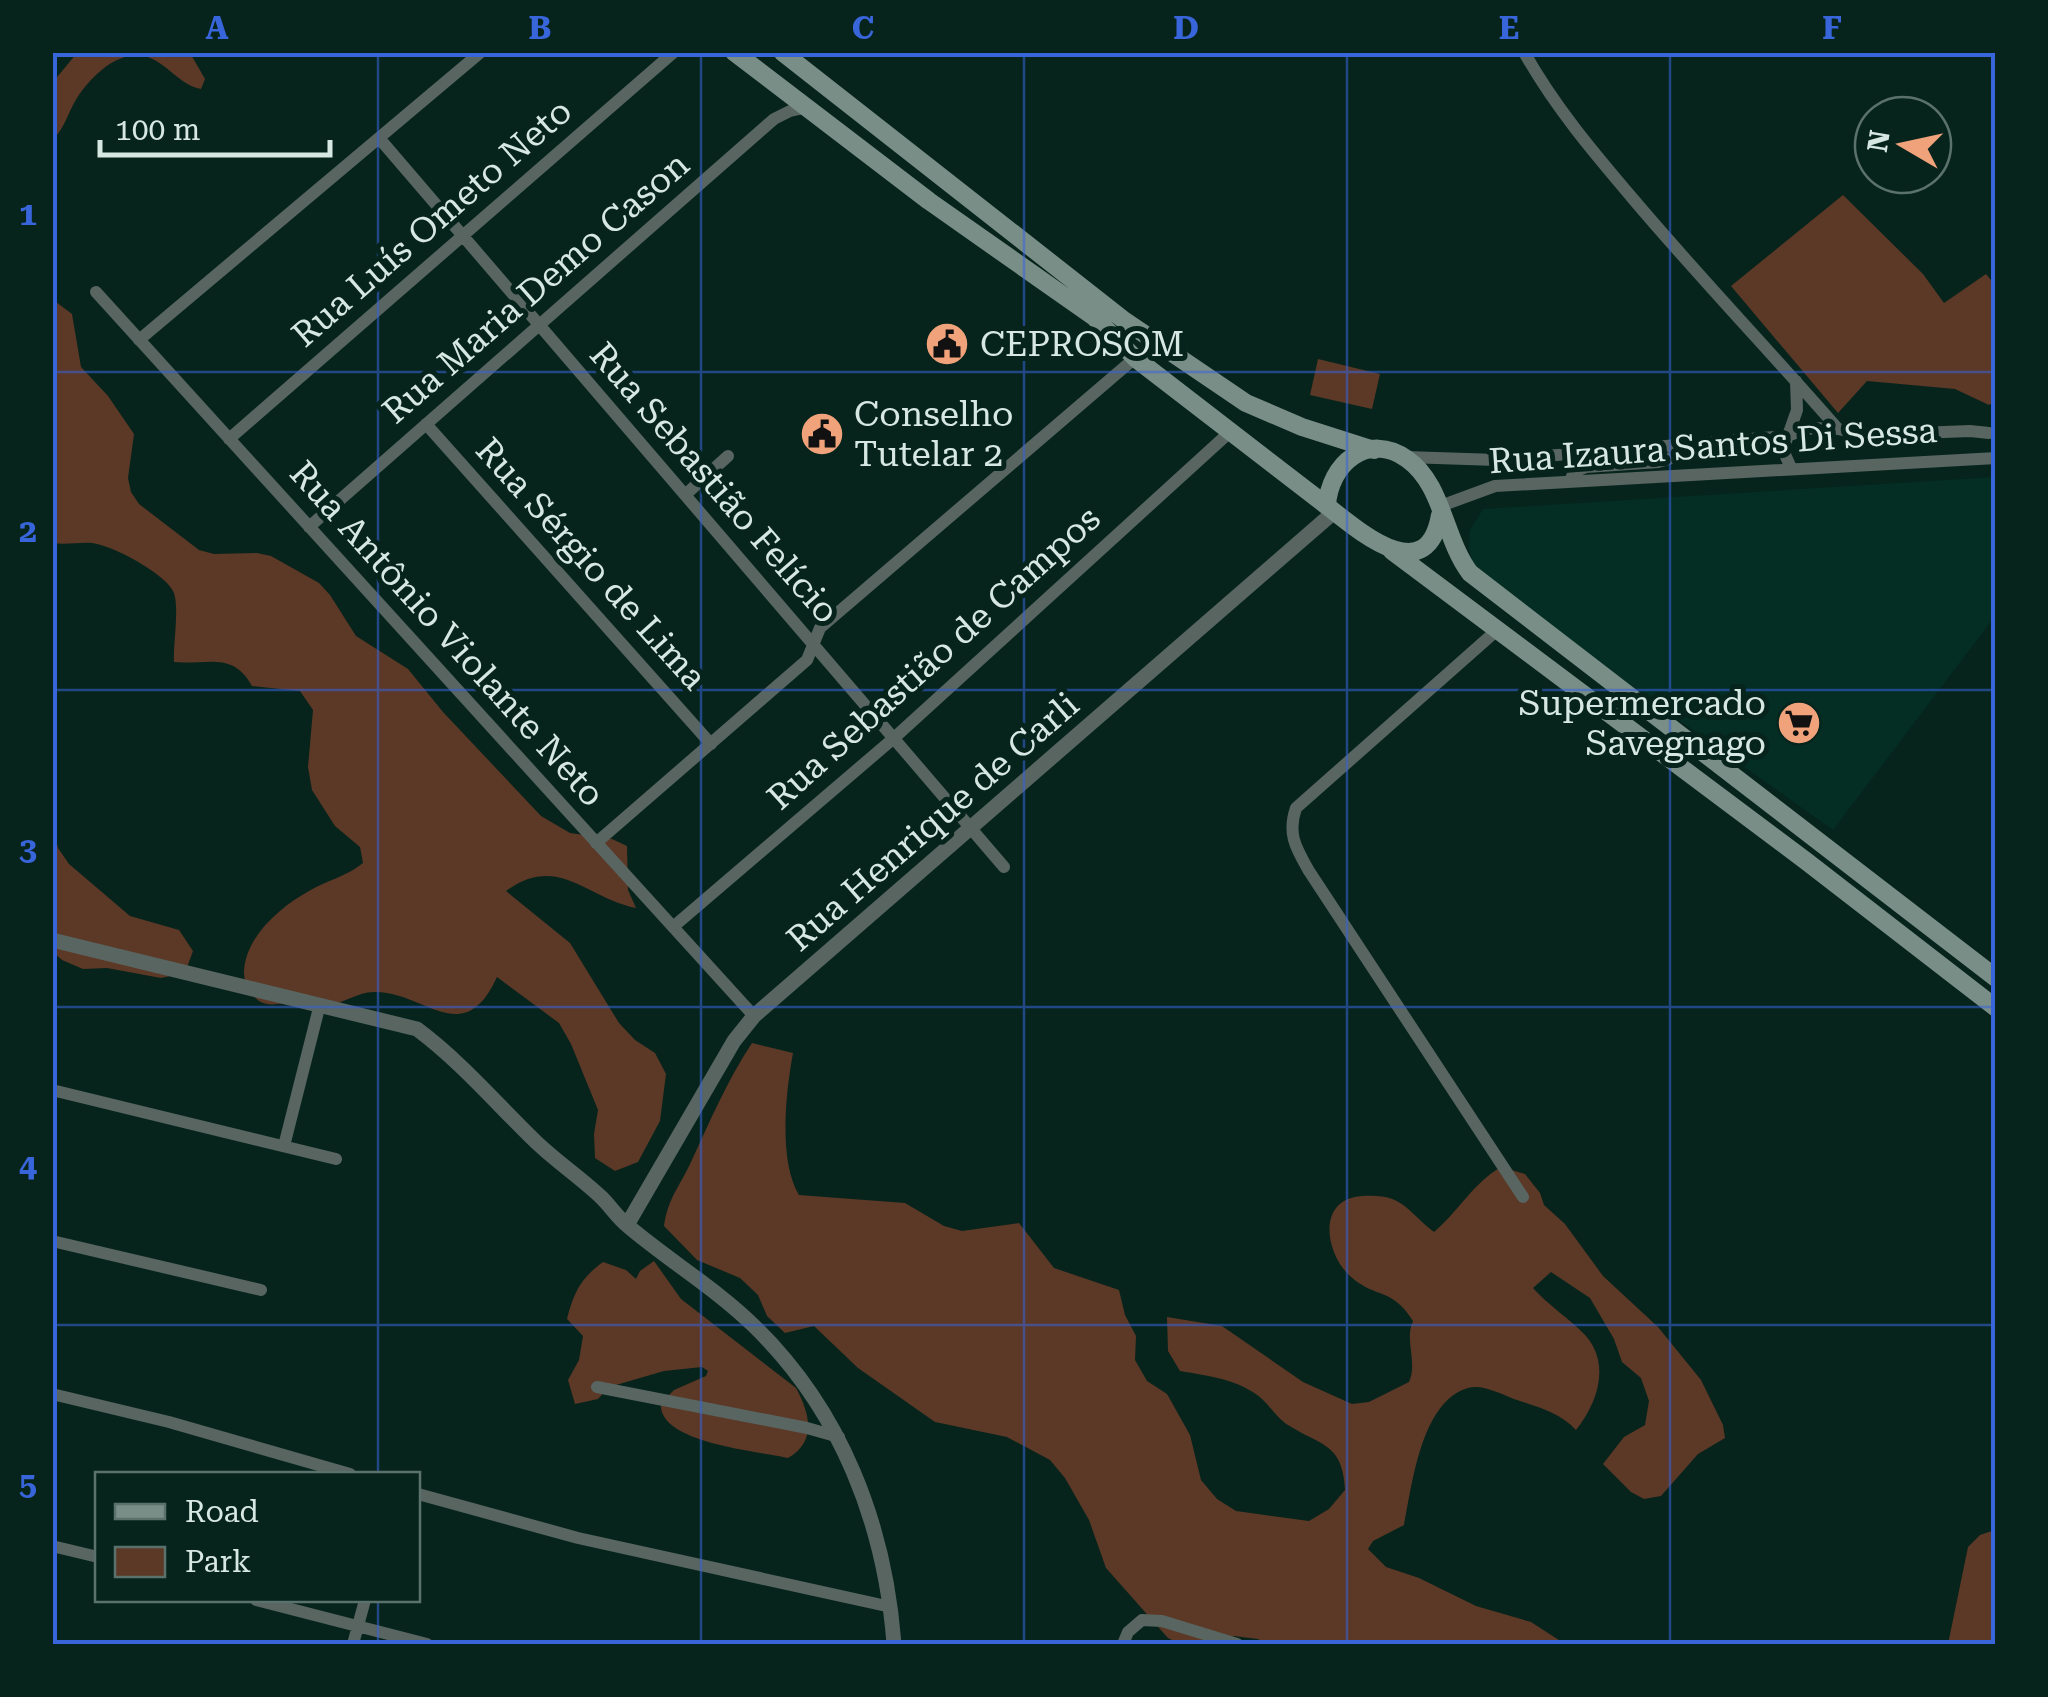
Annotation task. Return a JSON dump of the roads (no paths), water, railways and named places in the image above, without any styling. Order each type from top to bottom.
[{"type":"main road","points":[[734,52],[930,201],[1094,317],[1135,358],[1331,509],[1392,550],[1996,1008]]},
{"type":"main road","points":[[782,52],[1125,321],[1246,402],[1302,428],[1406,458],[1425,476],[1458,558],[1494,594],[1992,968]]},
{"type":"main road","points":[[1331,509],[1328,488],[1334,473],[1358,452],[1375,450]]},
{"type":"main road","points":[[1392,550],[1424,550],[1434,540],[1440,511]]},
{"type":"street","points":[[140,340],[481,52]]},
{"type":"street","name":"Rua Luís Ometo Neto","points":[[229,439],[674,52]]},
{"type":"street","points":[[1524,52],[1541,83],[1587,144],[1701,278],[1838,429]]},
{"type":"street","name":"Rua Maria Demo Cason","points":[[309,527],[774,119],[808,107]]},
{"type":"street","name":"Rua Sebastião Felício","points":[[379,138],[1004,867]]},
{"type":"street","name":"Rua Antônio Violante Neto","points":[[96,292],[754,1016]]},
{"type":"street","points":[[596,842],[808,660],[820,628],[1135,358]]},
{"type":"street","points":[[1791,468],[1784,457],[1786,436],[1797,410],[1796,381]]},
{"type":"street","name":"Rua Sérgio de Lima","points":[[426,424],[711,744]]},
{"type":"street","name":"Rua Izaura Santos Di Sessa","points":[[1406,458],[1497,460],[1786,436],[1812,428],[1865,435],[1992,431]]},
{"type":"street","name":"Rua Sebastião de Campos","points":[[673,927],[894,738],[1231,431]]},
{"type":"street","points":[[1992,431],[1986,448],[1996,457]]},
{"type":"street","points":[[1570,481],[1574,472],[1586,466],[1658,462],[1689,444]]},
{"type":"street","points":[[685,495],[728,456]]},
{"type":"street","name":"Rua Izaura Santos Di Sessa","points":[[1440,511],[1496,486],[1996,457]]},
{"type":"street","name":"Rua Henrique de Carli","points":[[627,1225],[734,1041],[754,1016],[972,829],[1331,509]]},
{"type":"street","points":[[1496,630],[1296,808],[1291,824],[1292,840],[1309,871],[1523,1197]]},
{"type":"street","points":[[52,940],[417,1029],[439,1044],[536,1142],[602,1198],[627,1225],[754,1326],[804,1384],[838,1437],[862,1486],[891,1607],[894,1644]]},
{"type":"street","points":[[284,1146],[320,1004]]},
{"type":"street","points":[[52,1090],[336,1159]]},
{"type":"street","points":[[52,1241],[262,1290]]},
{"type":"street","points":[[596,1387],[838,1437]]},
{"type":"street","points":[[52,1394],[169,1422],[343,1472]]},
{"type":"street","points":[[420,1495],[578,1538],[891,1607]]},
{"type":"street","points":[[52,1546],[95,1556]]},
{"type":"street","points":[[264,1602],[427,1644]]},
{"type":"street","points":[[352,1644],[363,1602]]},
{"type":"street","points":[[1123,1644],[1128,1632],[1142,1620],[1162,1621],[1237,1644]]},
{"type":"place","name":"CEPROSOM","points":[[947,344]]},
{"type":"place","name":"Conselho Tutelar 2","points":[[822,434]]},
{"type":"place","name":"Supermercado Savegnago","points":[[1799,723]]}]
